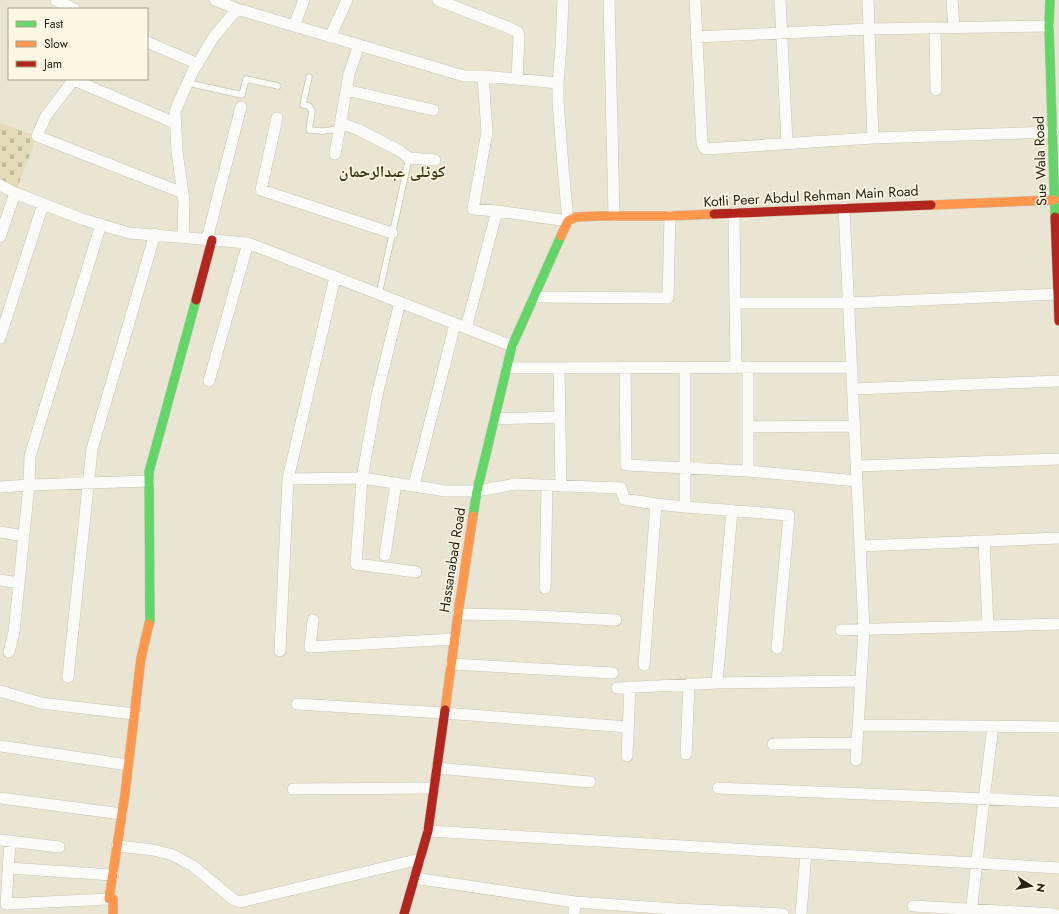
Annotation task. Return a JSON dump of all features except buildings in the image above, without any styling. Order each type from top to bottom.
[{"type":"street","points":[[56,0],[72,8]]},
{"type":"street","points":[[215,0],[237,9],[464,76],[517,78],[558,83]]},
{"type":"street","points":[[294,26],[304,0]]},
{"type":"street","points":[[330,37],[347,0]]},
{"type":"street","points":[[438,0],[518,32],[517,78]]},
{"type":"street","points":[[483,76],[487,132],[473,209],[568,221],[558,102],[563,0]]},
{"type":"street","points":[[608,0],[614,215]]},
{"type":"street","points":[[695,0],[702,143],[704,149],[873,138],[1053,132]]},
{"type":"street","points":[[780,0],[787,143]]},
{"type":"street","points":[[868,0],[873,138]]},
{"type":"street","points":[[952,0],[954,27]]},
{"type":"street","name":"Sue Wala Road","points":[[1050,0],[1049,26],[1053,132],[1056,157],[1055,200],[1059,321]]},
{"type":"street","points":[[183,237],[184,200],[177,152],[175,111],[188,83],[213,38],[237,9]]},
{"type":"street","points":[[696,37],[869,29],[1049,26]]},
{"type":"street","points":[[935,28],[936,90]]},
{"type":"street","points":[[148,42],[198,64]]},
{"type":"street","points":[[335,154],[349,74],[359,45]]},
{"type":"street","points":[[73,80],[46,116],[37,136],[183,193]]},
{"type":"street","points":[[76,80],[176,123]]},
{"type":"street","points":[[346,90],[433,110]]},
{"type":"street","points":[[110,899],[141,658],[150,620],[149,472],[210,239],[241,107]]},
{"type":"street","points":[[277,118],[261,190],[392,233]]},
{"type":"street","points":[[340,126],[357,128],[400,151],[409,158],[435,160]]},
{"type":"street","points":[[0,185],[15,193],[82,219],[129,233],[248,243],[512,346]]},
{"type":"street","points":[[0,237],[15,193]]},
{"type":"street","name":"Kotli Peer Abdul Rehman Main Road","points":[[568,221],[576,218],[614,215],[670,216],[734,214],[844,208],[1055,200]]},
{"type":"street","points":[[0,338],[43,204]]},
{"type":"street","points":[[844,208],[864,630],[856,760]]},
{"type":"street","points":[[466,328],[496,211]]},
{"type":"street","points":[[734,214],[736,367]]},
{"type":"street","points":[[534,297],[668,298],[670,216]]},
{"type":"street","name":"Hassanabad Road","points":[[404,914],[428,831],[454,638],[477,491],[512,346],[568,221]]},
{"type":"street","points":[[9,652],[14,632],[29,485],[30,456],[101,224]]},
{"type":"street","points":[[68,677],[92,449],[154,234]]},
{"type":"street","points":[[209,382],[248,243]]},
{"type":"street","points":[[280,651],[288,479],[335,277]]},
{"type":"street","points":[[735,303],[849,303],[1058,294]]},
{"type":"street","points":[[400,302],[377,395],[362,478],[356,564],[416,572]]},
{"type":"street","points":[[414,485],[455,324]]},
{"type":"street","points":[[684,367],[685,506]]},
{"type":"street","points":[[748,367],[748,471]]},
{"type":"street","points":[[507,368],[852,367]]},
{"type":"street","points":[[559,368],[561,486]]},
{"type":"street","points":[[625,368],[626,465],[748,471],[857,480]]},
{"type":"street","points":[[853,389],[1059,381]]},
{"type":"street","points":[[495,419],[560,417]]},
{"type":"street","points":[[748,427],[855,426]]},
{"type":"street","points":[[857,466],[1059,459]]},
{"type":"street","points":[[288,479],[362,478],[446,491],[477,491],[516,484],[621,488],[624,499],[656,504],[789,515],[777,648]]},
{"type":"street","points":[[0,487],[149,481]]},
{"type":"street","points":[[384,555],[396,483]]},
{"type":"street","points":[[545,588],[547,485]]},
{"type":"street","points":[[644,665],[656,504]]},
{"type":"street","points":[[717,682],[732,510]]},
{"type":"street","points":[[0,532],[24,536]]},
{"type":"street","points":[[861,546],[1059,538]]},
{"type":"street","points":[[984,541],[988,626]]},
{"type":"street","points":[[0,580],[19,583]]},
{"type":"street","points":[[458,614],[517,615],[616,620]]},
{"type":"street","points":[[313,620],[310,647],[454,638]]},
{"type":"street","points":[[841,630],[1059,624]]},
{"type":"street","points":[[451,664],[613,673]]},
{"type":"street","points":[[617,688],[717,682],[861,681]]},
{"type":"street","points":[[686,754],[689,684]]},
{"type":"street","points":[[627,756],[630,687]]},
{"type":"street","points":[[0,691],[41,703],[134,714]]},
{"type":"street","points":[[297,704],[444,713],[628,727]]},
{"type":"street","points":[[858,725],[1059,726]]},
{"type":"street","points":[[972,912],[993,726]]},
{"type":"street","points":[[773,744],[857,743]]},
{"type":"street","points":[[0,746],[128,764]]},
{"type":"street","points":[[437,768],[590,782]]},
{"type":"street","points":[[293,789],[434,788]]},
{"type":"street","points":[[718,788],[1059,802]]},
{"type":"street","points":[[0,798],[122,814]]},
{"type":"street","points":[[428,831],[1059,868]]},
{"type":"street","points":[[59,847],[5,841],[8,868],[6,904],[113,899],[113,914]]},
{"type":"street","points":[[117,846],[153,850],[173,855],[193,866],[234,900],[240,902],[420,859]]},
{"type":"street","points":[[801,914],[806,853]]},
{"type":"street","points":[[8,868],[113,876]]},
{"type":"street","points":[[414,878],[575,902],[721,912],[783,914]]},
{"type":"street","points":[[574,914],[575,902]]},
{"type":"street","points":[[913,906],[972,912],[1054,914]]},
{"type":"lane","points":[[309,77],[303,104],[309,106],[312,111],[309,130],[322,131],[340,126]]},
{"type":"lane","points":[[188,83],[242,95],[246,79],[278,86]]},
{"type":"lane","points":[[379,294],[409,158]]},
{"type":"green space","points":[[0,123],[37,136],[15,193],[0,185]]},
{"type":"traffic: fast","points":[[1050,0],[1049,26],[1055,217]]},
{"type":"traffic: fast","points":[[473,516],[477,491],[512,346],[561,236]]},
{"type":"traffic: fast","points":[[149,624],[149,472],[196,300]]},
{"type":"traffic: slow","points":[[931,205],[1055,200]]},
{"type":"traffic: slow","points":[[561,236],[568,221],[576,217],[714,214]]},
{"type":"traffic: slow","points":[[445,710],[473,516]]},
{"type":"traffic: slow","points":[[113,914],[113,899],[109,899],[125,794],[141,658],[149,624]]},
{"type":"traffic: jam","points":[[714,214],[931,205]]},
{"type":"traffic: jam","points":[[1055,217],[1059,321]]},
{"type":"traffic: jam","points":[[196,300],[212,240]]},
{"type":"traffic: jam","points":[[404,914],[428,831],[445,710]]},
{"type":"district","name":"کوٹلی عبدالرحمان","points":[[392,171]]}]
